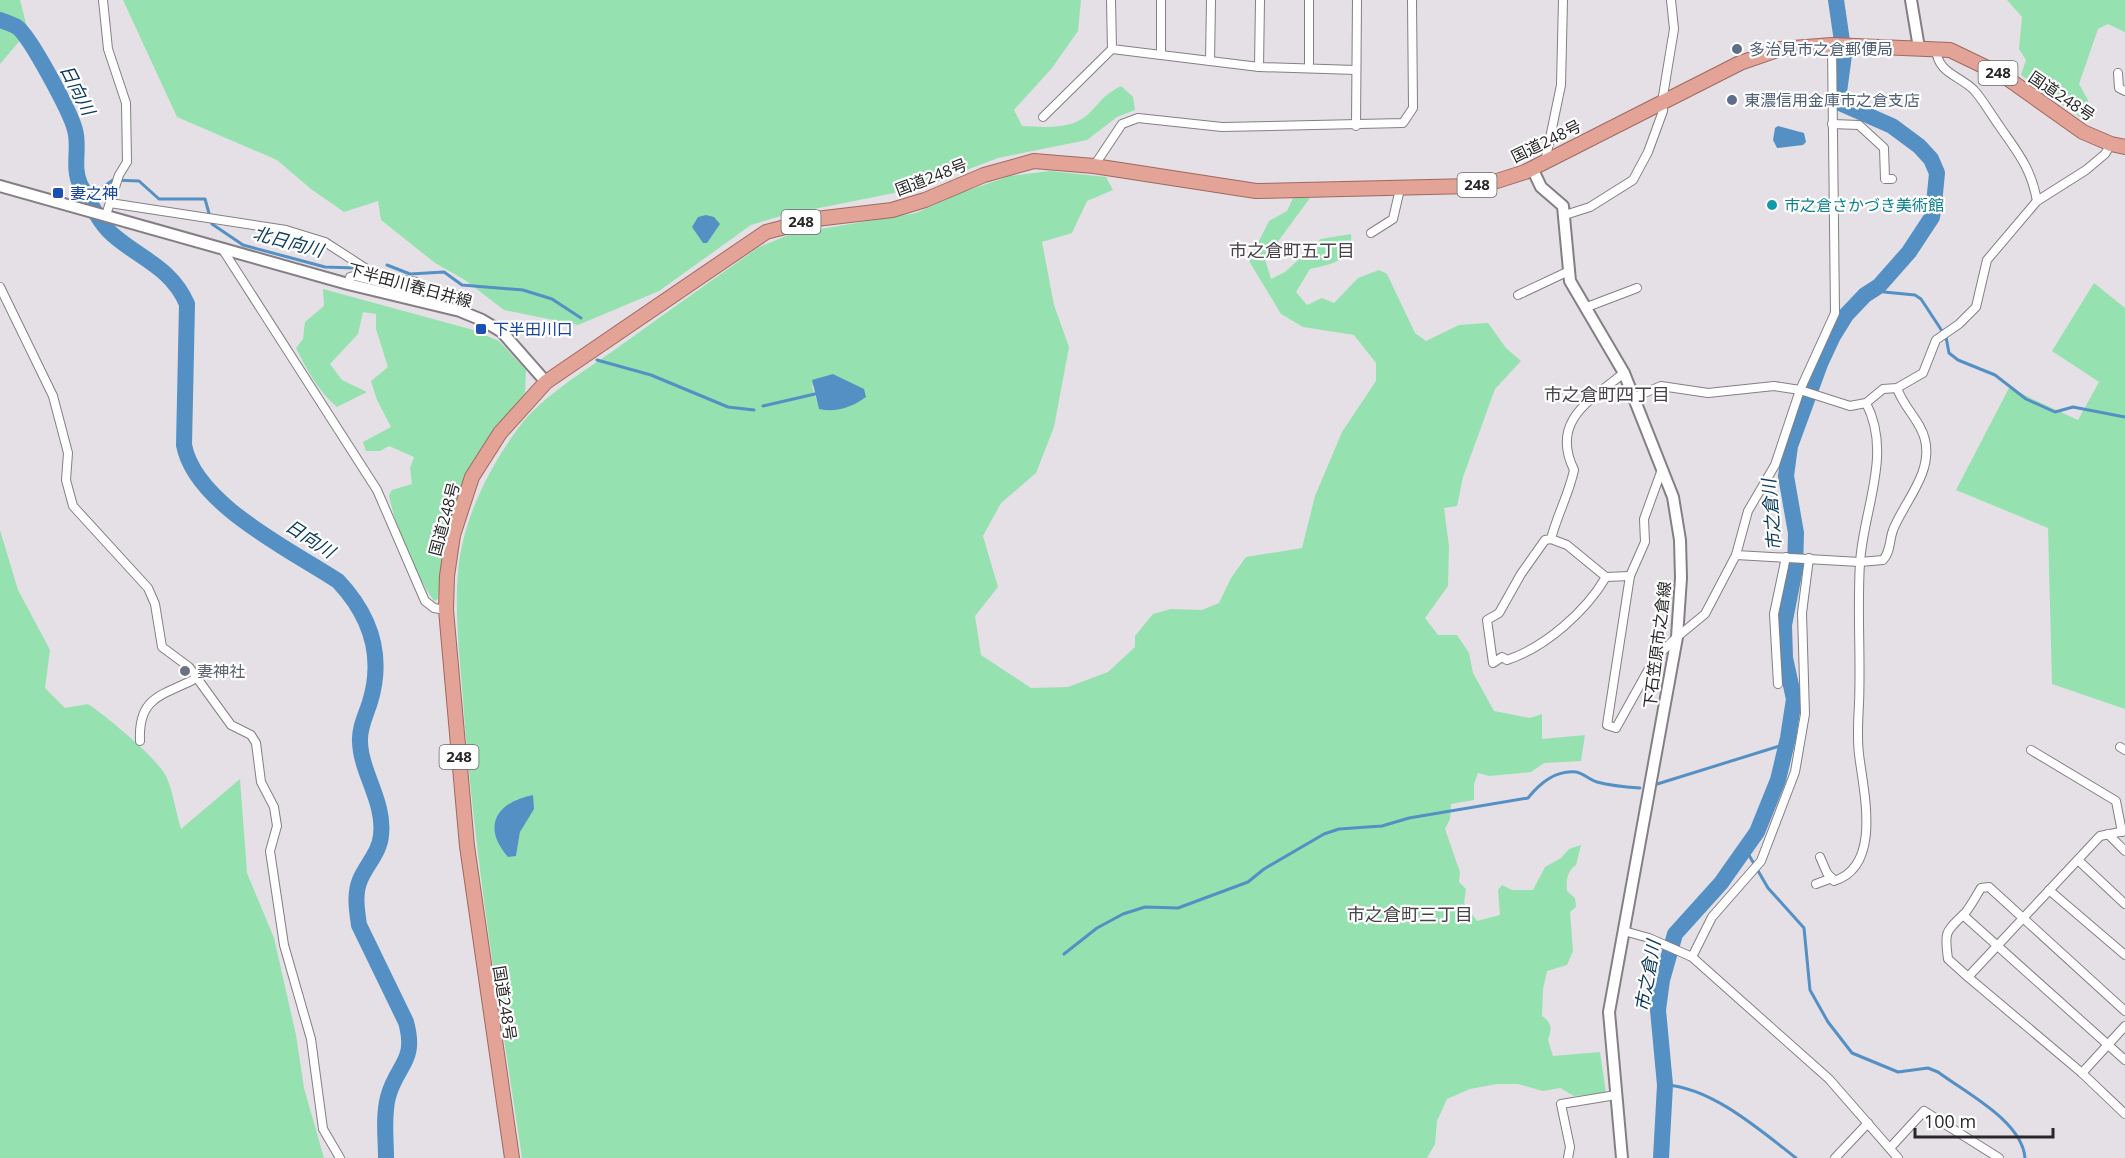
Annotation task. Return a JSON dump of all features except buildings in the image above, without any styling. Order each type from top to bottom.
[{"type":"highway","name":"国道248号","points":[[512,1158],[467,846],[446,610],[447,576],[453,535],[472,477],[500,433],[546,382],[766,232],[816,219],[892,210],[925,200],[1012,165],[1053,161],[1256,191],[1472,186],[1497,181],[1532,168],[1662,102],[1770,52],[1780,49],[1832,45],[1950,50],[1983,64],[2058,116],[2121,145]]},
{"type":"main road","points":[[1911,0],[1919,48]]},
{"type":"main road","points":[[1532,168],[1541,188],[1558,199],[1565,215]]},
{"type":"main road","name":"下半田川春日井線","points":[[0,186],[348,285],[460,311],[502,332],[546,382]]},
{"type":"main road","name":"下石笠原市之倉線","points":[[1565,215],[1570,281],[1624,373],[1635,397],[1661,472],[1673,497],[1680,540],[1681,578],[1677,637],[1609,1012],[1622,1158]]},
{"type":"street","points":[[103,0],[108,49],[126,103],[127,162],[119,175],[106,215]]},
{"type":"street","points":[[1043,117],[1112,50],[1111,0]]},
{"type":"street","points":[[1161,0],[1161,55]]},
{"type":"street","points":[[1210,61],[1211,0]]},
{"type":"street","points":[[1259,67],[1260,0]]},
{"type":"street","points":[[1309,0],[1309,68]]},
{"type":"street","points":[[1356,126],[1357,0]]},
{"type":"street","points":[[1094,166],[1122,124],[1138,118],[1222,127],[1356,126],[1403,123],[1413,108],[1412,0]]},
{"type":"street","points":[[1545,162],[1561,85],[1563,0]]},
{"type":"street","points":[[1565,215],[1590,207],[1633,180],[1648,153],[1663,111],[1662,102],[1674,29],[1671,0]]},
{"type":"street","points":[[1661,472],[1644,519],[1645,542],[1630,576],[1607,725],[1616,728],[1655,658],[1705,614],[1736,555],[1748,511],[1775,465],[1800,390],[1834,313],[1832,45]]},
{"type":"street","points":[[1936,49],[1936,59],[1942,68],[1976,92],[2026,164],[2034,181],[2037,201]]},
{"type":"street","points":[[1112,50],[1259,67],[1356,70]]},
{"type":"street","points":[[2118,73],[2119,88],[2125,91]]},
{"type":"street","points":[[1832,124],[1859,125],[1884,148],[1886,180],[1893,179]]},
{"type":"street","points":[[1635,397],[1660,386],[1708,393],[1774,386],[1800,390],[1850,406],[1866,403],[1883,389],[1897,388],[1923,373],[1931,349],[1941,335],[1959,324],[1976,307],[1987,260],[2037,201],[2121,145]]},
{"type":"street","points":[[1371,233],[1393,219],[1400,189]]},
{"type":"street","points":[[110,203],[210,216],[285,230],[325,242],[379,277],[417,282],[419,287],[416,292],[355,276],[350,277],[348,285]]},
{"type":"street","points":[[223,250],[377,490],[425,601],[434,608],[446,610]]},
{"type":"street","points":[[1518,295],[1569,271]]},
{"type":"street","points":[[0,288],[53,396],[68,453],[66,480],[73,506],[148,588],[155,604],[162,647],[189,667],[195,679],[231,725],[251,735],[256,743],[261,782],[274,807],[278,826],[270,852],[284,945],[310,1039],[323,1129],[340,1158]]},
{"type":"street","points":[[1587,307],[1637,288]]},
{"type":"street","points":[[1551,539],[1574,470],[1566,453],[1566,433],[1574,417],[1587,402],[1624,373]]},
{"type":"street","points":[[1736,555],[1860,562],[1883,560],[1889,554],[1893,530],[1911,500],[1926,460],[1926,443],[1922,428],[1902,403],[1897,388]]},
{"type":"street","points":[[1820,857],[1834,881],[1843,879],[1852,871],[1866,842],[1867,805],[1859,754],[1860,562],[1879,446],[1874,418],[1866,403]]},
{"type":"street","points":[[1606,577],[1598,592],[1567,622],[1526,654],[1507,660],[1502,657],[1493,663],[1487,620],[1499,613],[1521,574],[1545,540],[1551,539],[1567,545],[1606,577],[1630,576]]},
{"type":"street","points":[[1778,684],[1774,614],[1786,557]]},
{"type":"street","points":[[1692,957],[1712,917],[1761,861],[1795,772],[1805,714],[1802,613],[1809,558]]},
{"type":"street","points":[[140,741],[139,722],[143,709],[152,701],[195,679]]},
{"type":"street","points":[[1968,977],[2100,836],[2123,832],[2116,801],[2031,750]]},
{"type":"street","points":[[2108,834],[2125,851]]},
{"type":"street","points":[[2078,860],[2125,903]]},
{"type":"street","points":[[1816,884],[1832,878]]},
{"type":"street","points":[[2125,1011],[1989,887],[1981,888],[1963,915],[1948,927],[1945,938],[1948,959],[2082,1073],[2125,1114]]},
{"type":"street","points":[[2049,890],[2125,955]]},
{"type":"street","points":[[1963,915],[2125,1060]]},
{"type":"street","points":[[1624,932],[1649,938],[1692,957],[1735,998],[1777,1030],[1829,1079],[1898,1158]]},
{"type":"street","points":[[2082,1073],[2125,1026]]},
{"type":"street","points":[[1568,1158],[1570,1147],[1561,1104],[1616,1095]]},
{"type":"street","points":[[1890,1148],[1924,1111],[2000,1158]]},
{"type":"street","points":[[1835,1158],[1868,1123]]},
{"type":"green space","points":[[0,0],[20,0],[28,31],[0,64]]},
{"type":"green space","points":[[123,0],[1081,0],[1078,31],[1052,68],[1014,110],[1022,126],[1064,126],[1086,116],[1105,97],[1121,86],[1133,97],[1135,110],[1117,117],[1087,140],[998,158],[919,188],[784,215],[751,225],[659,291],[578,325],[504,310],[465,280],[435,263],[381,220],[378,201],[344,212],[311,189],[277,160],[177,117]]},
{"type":"green space","points":[[2007,0],[2125,0],[2125,32],[2108,24],[2098,29],[2079,84],[2088,100],[2084,120],[2021,75],[2026,60],[2019,49],[2022,17]]},
{"type":"green space","points":[[1050,171],[1106,177],[1113,190],[1087,201],[1072,233],[1042,242],[1054,305],[1069,347],[1054,427],[1036,473],[1001,503],[983,536],[998,587],[975,616],[981,655],[1031,688],[1068,687],[1108,672],[1135,647],[1135,636],[1153,614],[1171,609],[1202,610],[1219,603],[1231,578],[1246,557],[1302,548],[1315,496],[1342,432],[1376,381],[1376,363],[1354,335],[1303,327],[1281,314],[1249,261],[1269,221],[1287,211],[1293,198],[1310,198],[1265,259],[1271,279],[1285,272],[1321,239],[1351,234],[1349,250],[1345,255],[1333,263],[1310,269],[1296,292],[1307,305],[1322,298],[1334,303],[1358,278],[1379,270],[1387,274],[1415,333],[1426,341],[1459,325],[1488,323],[1506,348],[1521,361],[1495,389],[1463,477],[1457,506],[1444,508],[1449,546],[1448,586],[1425,618],[1438,635],[1457,635],[1469,653],[1473,673],[1494,711],[1530,718],[1542,714],[1542,739],[1585,735],[1581,761],[1544,763],[1531,772],[1489,776],[1478,773],[1474,784],[1474,800],[1451,804],[1450,819],[1445,829],[1460,872],[1459,882],[1466,889],[1464,903],[1477,921],[1500,915],[1498,890],[1502,885],[1512,890],[1533,890],[1545,867],[1561,858],[1569,849],[1581,845],[1576,865],[1569,873],[1567,884],[1567,891],[1575,898],[1576,907],[1570,912],[1573,951],[1567,965],[1547,971],[1543,989],[1542,1016],[1550,1026],[1548,1040],[1553,1056],[1600,1052],[1606,1093],[1574,1096],[1560,1088],[1543,1091],[1518,1084],[1497,1084],[1470,1089],[1447,1099],[1437,1121],[1435,1144],[1427,1158],[522,1158],[475,825],[457,624],[457,589],[461,551],[472,512],[489,474],[510,439],[541,403],[577,375],[759,247],[791,234],[916,213],[963,192],[1010,176]],"holes":[[[833,374],[863,389],[819,408],[812,386]],[[516,798],[526,820],[520,832],[516,856]]]},
{"type":"green space","points":[[2094,283],[2125,308],[2125,709],[2052,684],[2048,528],[1956,490],[2009,388],[2078,420],[2099,382],[2052,351]]},
{"type":"green space","points":[[323,289],[470,329],[499,341],[526,370],[525,393],[495,432],[452,518],[444,550],[438,599],[434,601],[406,550],[389,495],[392,490],[412,484],[410,468],[414,457],[389,446],[380,451],[366,451],[363,442],[391,427],[377,400],[371,381],[388,367],[376,329],[376,314],[363,312],[358,334],[330,364],[342,380],[367,392],[337,407],[319,387],[296,348],[303,339],[305,322],[324,306]]},
{"type":"green space","points":[[0,530],[18,590],[50,650],[45,688],[65,708],[88,704],[152,758],[166,776],[181,829],[240,779],[247,873],[274,938],[296,1035],[304,1088],[324,1158],[0,1158]]},
{"type":"water","points":[[1778,126],[1804,133],[1806,142],[1803,145],[1777,148],[1773,140],[1775,128]]},
{"type":"water","points":[[706,215],[714,217],[720,224],[707,243],[703,243],[692,227],[698,217]]},
{"type":"water","points":[[833,374],[864,389],[866,397],[844,408],[819,409],[812,380]]},
{"type":"water","points":[[533,795],[534,809],[520,832],[516,856],[508,857],[495,835],[497,817],[510,803]]},
{"type":"waterway","name":"市之倉川","points":[[1661,1158],[1665,1085],[1658,1010],[1662,980],[1675,934],[1721,883],[1757,832],[1778,780],[1788,738],[1794,699],[1785,658],[1784,625],[1795,569],[1796,533],[1786,476],[1790,446],[1820,364],[1833,336],[1846,315],[1865,295],[1879,286],[1909,252],[1932,217],[1934,204],[1937,173],[1931,159],[1919,146],[1892,126],[1842,104],[1839,92],[1844,55],[1836,0]]},
{"type":"waterway","name":"日向川","points":[[0,20],[17,27],[23,33],[58,92],[75,130],[76,164],[80,184],[98,217],[112,234],[164,272],[180,291],[187,304],[184,445],[192,467],[206,487],[247,524],[338,581],[359,608],[372,637],[376,669],[360,742],[364,765],[380,811],[381,835],[378,847],[358,885],[357,908],[359,925],[406,1022],[409,1035],[408,1055],[392,1086],[386,1105],[386,1158]]},
{"type":"waterway","name":"北日向川","points":[[89,197],[113,180],[139,181],[159,199],[205,199],[212,224],[243,245],[325,267],[356,268],[367,273]]},
{"type":"waterway","name":"北日向川","points":[[387,265],[410,274],[444,272],[462,285],[523,290],[552,299],[581,318]]},
{"type":"waterway","points":[[1879,286],[1884,292],[1915,295],[1921,299],[1946,337],[1949,353],[1958,360],[1995,375],[2026,399],[2055,412],[2073,407],[2125,417]]},
{"type":"waterway","name":"北日向川","points":[[597,360],[651,375],[728,407],[754,410]]},
{"type":"waterway","name":"北日向川","points":[[763,406],[815,394]]},
{"type":"waterway","points":[[1654,785],[1786,744]]},
{"type":"waterway","points":[[1064,954],[1097,928],[1123,914],[1145,907],[1178,908],[1248,882],[1264,869],[1324,834],[1339,829],[1382,826],[1409,818],[1528,798],[1538,787],[1555,775],[1568,772],[1579,773],[1594,781],[1640,788]]},
{"type":"waterway","points":[[1746,850],[1768,888],[1804,928],[1810,990],[1828,1022],[1852,1053],[1898,1072],[1928,1068],[1938,1072],[2004,1120],[2022,1145],[2025,1158]]},
{"type":"waterway","points":[[1665,1085],[1700,1093],[1717,1102],[1751,1123],[1796,1158]]},
{"type":"place","name":"多治見市之倉郵便局","points":[[1737,49]]},
{"type":"place","name":"東濃信用金庫市之倉支店","points":[[1732,100]]},
{"type":"place","name":"妻之神","points":[[58,193]]},
{"type":"place","name":"市之倉さかづき美術館","points":[[1772,205]]},
{"type":"place","name":"下半田川口","points":[[481,329]]},
{"type":"place","name":"妻神社","points":[[185,671]]},
{"type":"district","name":"市之倉町五丁目","points":[[1292,251]]},
{"type":"district","name":"市之倉町四丁目","points":[[1607,395]]},
{"type":"district","name":"市之倉町三丁目","points":[[1410,915]]}]
